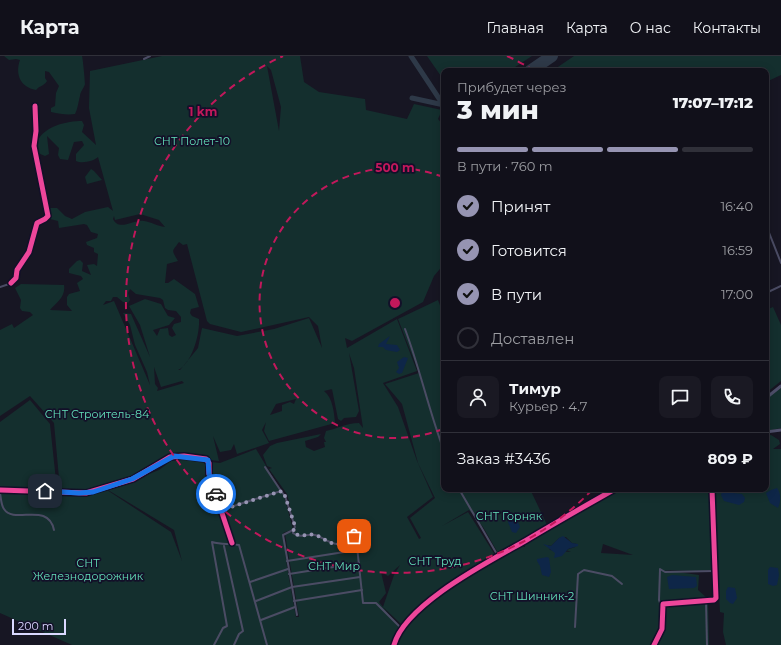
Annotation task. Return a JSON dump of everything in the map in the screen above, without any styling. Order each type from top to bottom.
[{"type":"street","points":[[144,59],[150,56]]},
{"type":"street","points":[[0,287],[11,283],[16,278],[17,270],[29,252],[37,222],[48,216],[34,146],[36,131],[35,106]]},
{"type":"street","points":[[769,232],[781,262]]},
{"type":"street","points":[[769,292],[781,286]]},
{"type":"street","points":[[405,329],[417,361],[441,442]]},
{"type":"street","points":[[769,396],[781,386]]},
{"type":"street","points":[[769,432],[781,430]]},
{"type":"street","points":[[0,490],[79,493],[93,492],[132,479],[170,457],[184,456],[208,460],[209,474],[232,543]]},
{"type":"street","points":[[265,467],[285,496],[295,526],[293,530],[283,535],[297,615]]},
{"type":"street","points":[[221,510],[282,491]]},
{"type":"street","points":[[461,492],[498,556]]},
{"type":"street","points":[[394,645],[402,629],[440,592],[498,556],[611,492]]},
{"type":"street","points":[[712,492],[716,598],[714,600],[660,603],[660,569],[665,572],[714,571]]},
{"type":"street","points":[[0,493],[2,505],[7,512],[44,516],[51,522],[54,530]]},
{"type":"street","points":[[293,530],[293,532],[301,537],[313,535],[336,544],[341,544],[354,536],[358,550],[363,603],[376,603],[402,629]]},
{"type":"street","points":[[214,645],[223,628],[227,626],[212,542],[224,546],[232,543],[239,545],[256,601],[267,645]]},
{"type":"street","points":[[224,546],[243,631],[239,634],[234,645]]},
{"type":"street","points":[[287,561],[358,550]]},
{"type":"street","points":[[289,574],[359,563]]},
{"type":"street","points":[[250,582],[288,569]]},
{"type":"street","points":[[575,627],[578,574],[584,570],[612,576],[622,584]]},
{"type":"street","points":[[256,601],[292,587],[360,577]]},
{"type":"street","points":[[294,601],[362,590]]},
{"type":"street","points":[[706,600],[707,645]]},
{"type":"street","points":[[654,645],[662,629],[662,606],[665,602]]},
{"type":"street","points":[[261,620],[296,607]]},
{"type":"green space","points":[[4,56],[82,56],[85,84],[75,114],[51,112],[51,108],[55,106],[56,93],[59,86],[49,72],[45,71],[45,78],[47,81],[36,90],[26,86],[20,79],[18,70],[20,60],[9,60]]},
{"type":"green space","points":[[162,56],[300,56],[304,82],[319,92],[365,99],[366,110],[407,119],[414,104],[441,110],[438,119],[441,122],[441,268],[434,276],[423,302],[352,341],[345,338],[347,348],[397,319],[417,371],[383,383],[398,407],[417,461],[433,497],[407,517],[419,539],[421,538],[410,518],[435,498],[418,463],[402,404],[385,384],[419,373],[398,319],[438,300],[441,308],[441,492],[531,492],[547,525],[498,553],[483,527],[469,510],[442,526],[468,512],[495,555],[488,561],[440,590],[402,625],[383,607],[394,575],[400,565],[388,576],[381,572],[386,593],[379,602],[400,629],[394,645],[72,645],[0,613],[0,490],[89,495],[107,490],[171,532],[182,561],[174,530],[108,490],[159,470],[175,458],[220,463],[256,449],[284,496],[293,529],[283,533],[287,567],[296,617],[299,617],[285,534],[296,531],[287,494],[269,469],[272,468],[267,466],[263,455],[270,446],[277,443],[321,434],[318,437],[305,441],[306,447],[314,451],[325,447],[324,442],[326,442],[324,438],[326,431],[354,423],[359,423],[363,428],[354,368],[349,353],[359,411],[356,417],[344,418],[341,421],[338,419],[332,389],[324,391],[331,402],[335,423],[269,441],[264,431],[266,422],[262,430],[269,443],[237,454],[234,444],[231,450],[220,452],[213,436],[219,461],[174,456],[131,476],[131,478],[92,490],[60,489],[54,423],[30,396],[0,416],[0,330],[12,324],[14,328],[33,315],[30,312],[22,311],[20,308],[21,300],[15,288],[21,284],[64,285],[64,293],[50,310],[72,311],[67,305],[67,297],[69,294],[80,291],[77,283],[83,279],[81,276],[69,273],[69,269],[80,260],[83,263],[82,271],[91,275],[87,265],[94,264],[97,266],[98,254],[94,252],[94,248],[87,245],[86,242],[97,238],[98,234],[91,232],[87,225],[84,224],[59,228],[58,221],[50,219],[51,215],[49,208],[57,208],[65,216],[72,219],[85,212],[108,207],[113,211],[98,157],[88,162],[76,161],[76,154],[84,145],[82,141],[74,142],[68,160],[60,159],[58,155],[59,148],[47,136],[49,154],[45,156],[38,153],[37,142],[40,137],[50,128],[63,123],[82,121],[84,125],[82,132],[96,145],[89,108],[90,71]],"holes":[[[267,66],[271,70],[281,107],[279,131]],[[140,214],[159,220],[165,227],[144,221],[119,225],[113,219],[114,216],[115,220]],[[179,242],[183,245],[187,244],[207,321],[210,324],[241,332],[309,317],[318,326],[322,348],[309,318],[274,329],[237,336],[202,328],[198,348],[188,361],[194,348],[198,332],[199,319],[192,316],[190,313],[191,309],[199,307],[195,294],[174,279],[168,283],[165,283],[167,264],[178,261],[173,251]],[[130,289],[136,294],[160,298],[163,300],[165,308],[176,311],[181,317],[181,322],[174,324],[172,328],[176,335],[172,337],[169,335],[168,328],[160,329],[157,336],[153,330],[169,325],[175,318],[168,316],[161,304],[145,299],[129,306],[140,325],[150,357],[131,314],[123,313],[130,325],[135,345],[147,372],[150,385],[114,301],[103,305],[106,301],[111,301],[113,297],[117,297],[123,302],[128,303],[130,300],[128,293]],[[154,367],[161,387],[182,381],[184,383],[157,391],[158,388],[155,384]],[[296,399],[294,404],[290,402],[282,405],[282,411],[270,415],[276,404]]]},
{"type":"green space","points":[[427,56],[532,56],[514,68],[441,68],[441,76]]},
{"type":"green space","points":[[574,56],[781,56],[781,75],[769,81],[769,68],[556,68]]},
{"type":"green space","points":[[91,169],[102,180],[87,184],[85,177]]},
{"type":"green space","points":[[773,307],[781,325],[781,381],[769,391],[769,309]]},
{"type":"green space","points":[[781,388],[781,428],[769,430],[769,397]]},
{"type":"green space","points":[[30,400],[50,424],[57,490],[0,487],[0,422]]},
{"type":"green space","points":[[769,435],[779,440],[780,444],[773,449],[781,449],[781,645],[726,645],[723,632],[724,613],[720,612],[714,492],[769,492]]},
{"type":"green space","name":"СНТ Шинник-2","points":[[614,492],[710,492],[713,570],[663,570],[699,575],[698,590],[707,598],[708,601],[709,645],[395,645],[406,628],[434,599],[468,575],[521,546],[525,547],[525,543]],"holes":[[[566,537],[572,543],[577,544],[575,547],[566,550],[571,552],[550,550],[548,545],[551,546],[559,538]],[[603,544],[633,555],[601,553]]]},
{"type":"water","points":[[390,336],[386,344],[397,345],[400,350],[397,352],[386,350],[383,347],[378,347],[379,344]]},
{"type":"water","points":[[404,357],[408,358],[402,373],[399,374],[396,372],[399,368],[397,362]]},
{"type":"water","points":[[777,488],[779,492],[780,503],[778,508],[770,503],[766,493]]},
{"type":"water","points":[[722,492],[733,492],[742,494],[745,498],[744,502],[739,505],[724,501],[721,495]]},
{"type":"water","points":[[511,515],[516,517],[520,527],[516,533],[512,532],[508,522],[508,517]]},
{"type":"water","points":[[563,536],[572,543],[578,544],[578,546],[568,549],[562,556],[554,558],[555,553],[543,544],[551,546]]},
{"type":"water","points":[[549,558],[551,572],[549,577],[542,575],[537,561],[537,559]]},
{"type":"water","points":[[770,567],[778,568],[779,575],[777,585],[773,586],[768,584],[768,570]]},
{"type":"water","points":[[672,575],[696,577],[697,586],[694,588],[669,589],[667,577]]},
{"type":"water","points":[[728,587],[735,588],[737,598],[733,604],[726,599],[726,591]]},
{"type":"taxiway","points":[[411,56],[441,101]]},
{"type":"taxiway","points":[[412,98],[441,104]]},
{"type":"runway","points":[[534,68],[552,56]]},
{"type":"cycle path","points":[[11,283],[16,278],[17,270],[29,252],[37,223],[48,216],[34,146],[36,131],[35,106]]},
{"type":"cycle path","points":[[0,490],[86,493],[133,479],[170,457],[184,456],[206,459],[209,463],[209,474],[232,543]]},
{"type":"cycle path","points":[[394,645],[401,630],[414,614],[450,585],[610,492]]},
{"type":"cycle path","points":[[654,645],[662,629],[663,604],[714,600],[716,598],[712,492]]},
{"type":"way so far","points":[[216,494],[221,510],[282,491],[295,526],[293,532],[297,535],[301,537],[313,535],[336,544],[341,544],[350,537],[354,536]]},
{"type":"route","points":[[45,491],[79,493],[93,492],[132,479],[170,457],[184,456],[208,460],[209,474],[216,494]]},
{"type":"park label","name":"СНТ Полет-10","points":[[192,141]]},
{"type":"park label","name":"СНТ Строитель-84","points":[[97,414]]},
{"type":"park label","name":"СНТ Горняк","points":[[509,516]]},
{"type":"park label","name":"СНТ Труд","points":[[435,561]]},
{"type":"park label","name":"СНТ Мир","points":[[334,566]]},
{"type":"park label","name":"СНТ Железнодорожник","points":[[88,569]]}]
